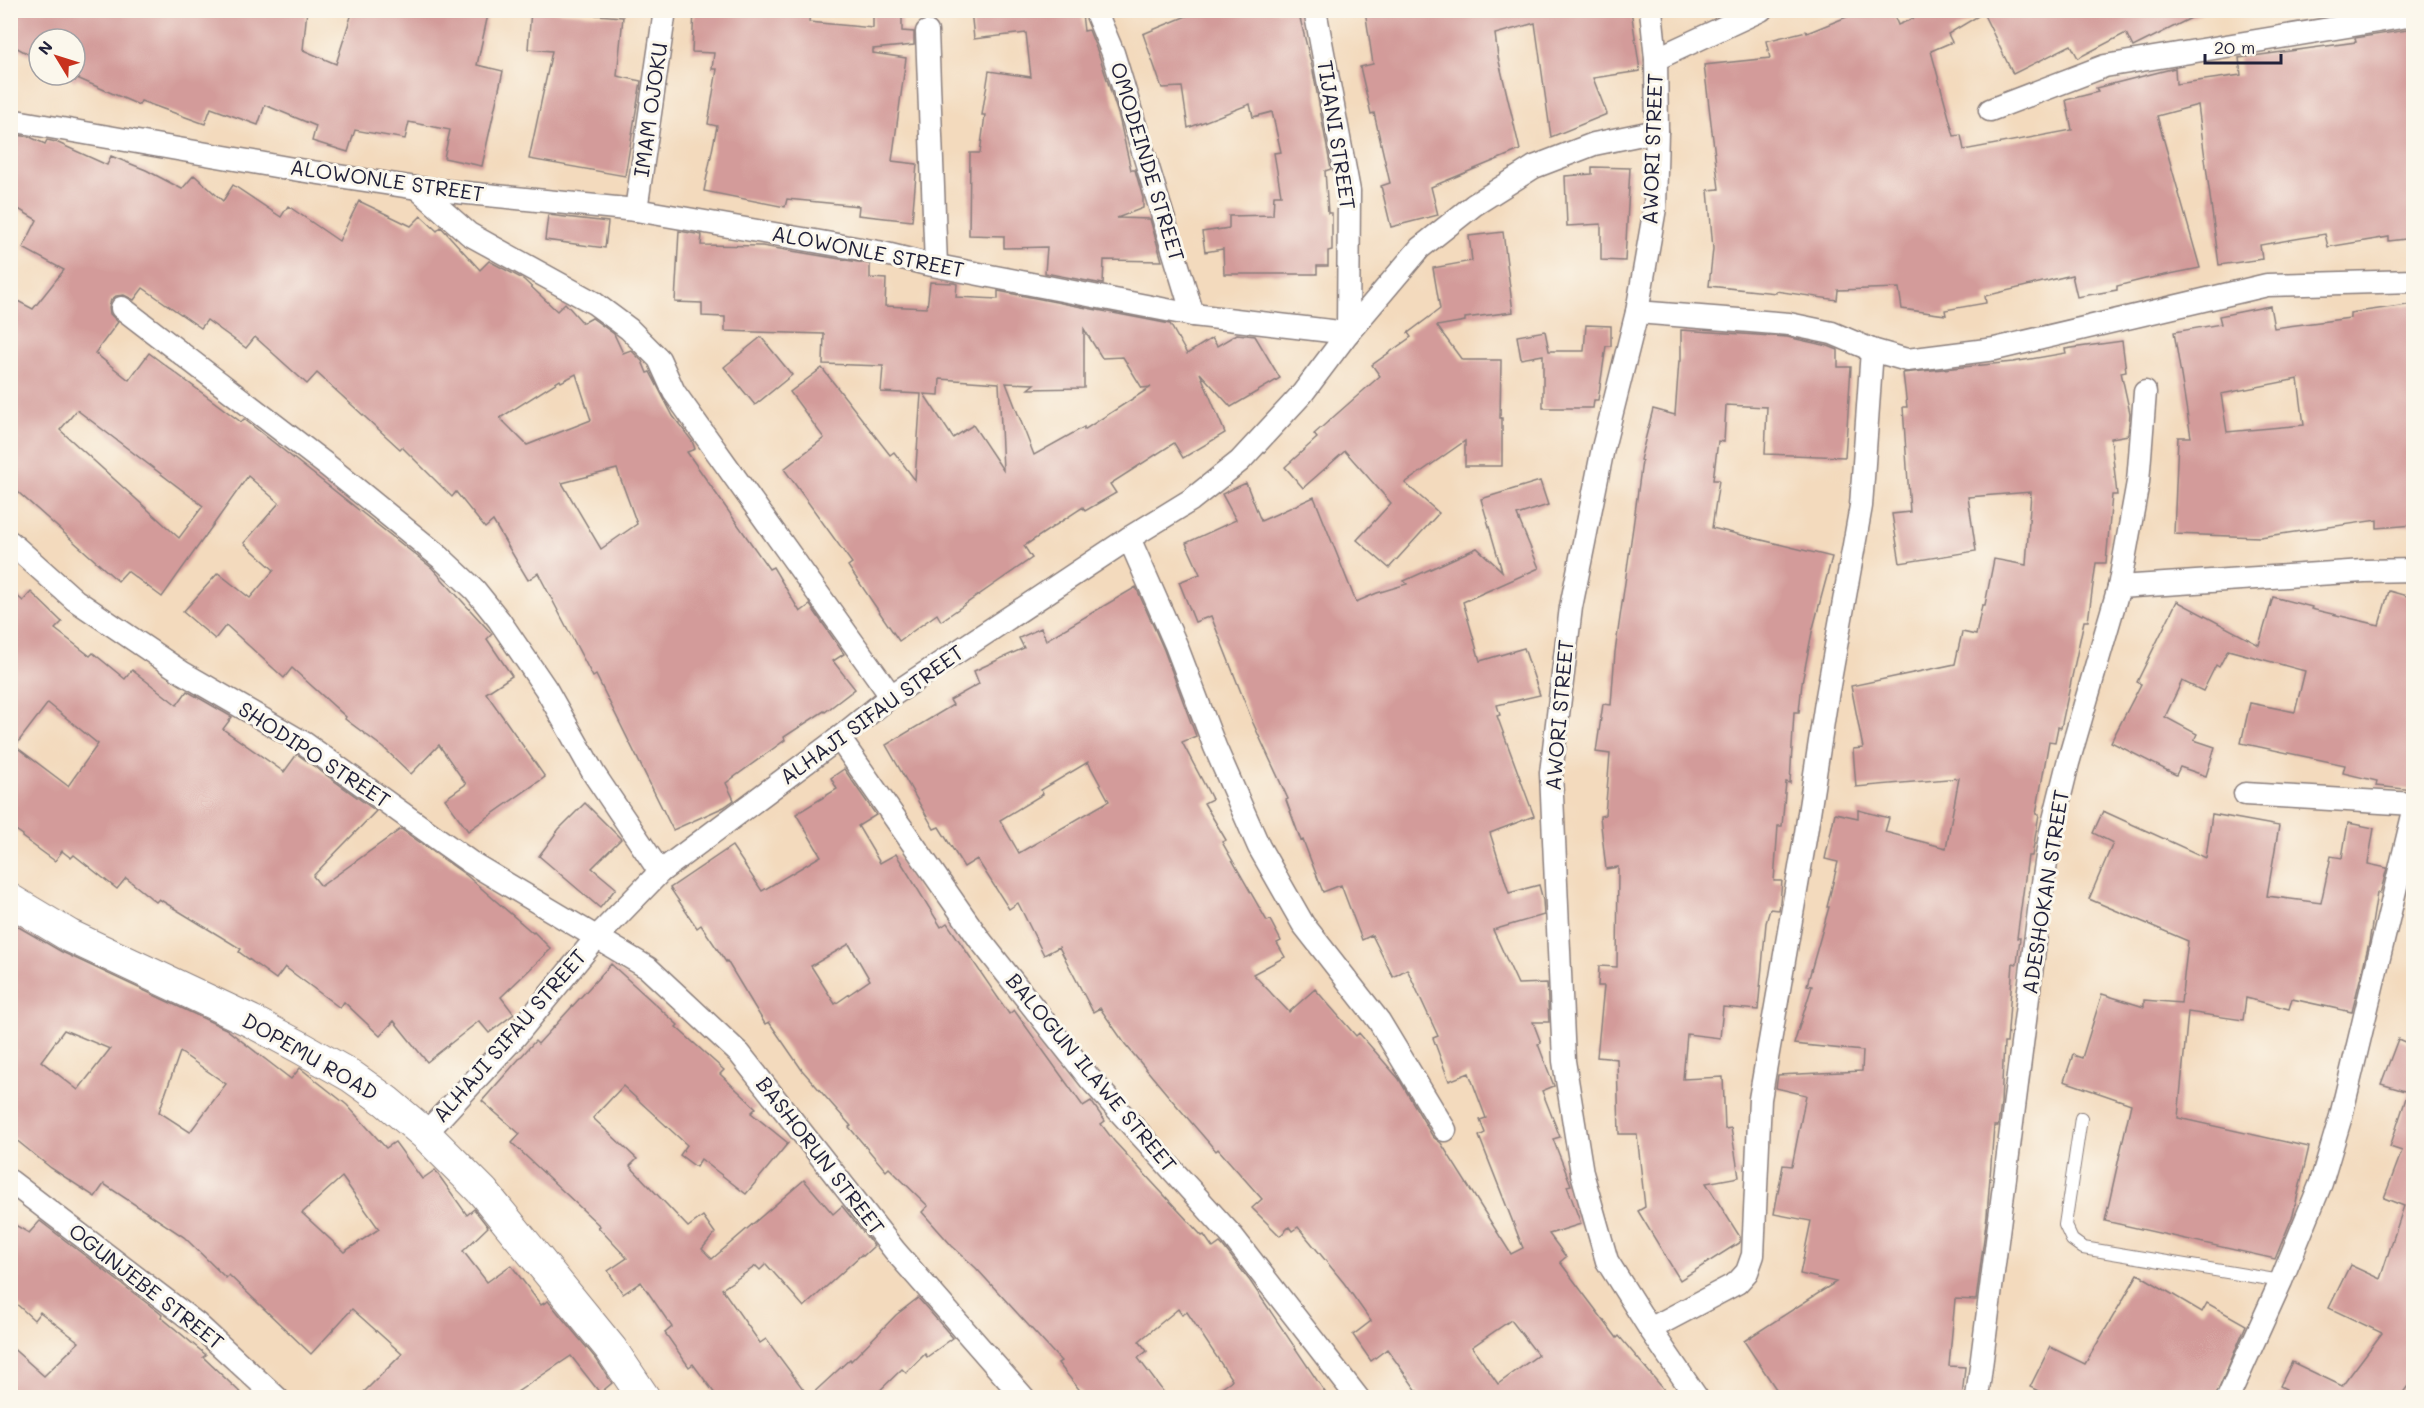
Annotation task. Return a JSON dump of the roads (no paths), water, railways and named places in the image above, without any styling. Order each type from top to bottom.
[{"type":"main road","name":"DOPEMU ROAD","points":[[10,900],[70,936],[251,1020],[351,1076],[386,1101],[425,1134],[483,1192],[611,1349],[644,1398]]},
{"type":"street","name":"IMAM OJOKU","points":[[636,210],[665,10]]},
{"type":"street","name":"OMODEINDE STREET","points":[[1095,10],[1113,53],[1194,315]]},
{"type":"street","name":"TIJANI STREET","points":[[1315,10],[1349,191],[1348,333]]},
{"type":"street","name":"AWORI STREET","points":[[1651,10],[1656,59],[1655,208],[1637,312],[1603,448],[1571,607],[1551,773],[1564,1061],[1582,1173],[1607,1261],[1697,1398]]},
{"type":"street","points":[[1656,59],[1761,10]]},
{"type":"street","points":[[1990,110],[2105,66],[2414,15]]},
{"type":"street","points":[[927,32],[936,265]]},
{"type":"street","name":"ALOWONLE STREET","points":[[10,120],[417,188],[636,210],[878,252],[1194,315],[1348,333]]},
{"type":"street","points":[[1348,333],[1420,248],[1474,205],[1534,167],[1594,144],[1657,131]]},
{"type":"street","points":[[417,188],[469,234],[594,303],[629,328],[659,359],[674,392],[891,696]]},
{"type":"street","points":[[1637,312],[1790,324],[1832,333],[1872,350],[1907,360],[1995,349],[2267,285],[2414,282]]},
{"type":"street","points":[[122,308],[328,466],[441,558],[475,590],[499,620],[546,689],[594,774],[660,872]]},
{"type":"street","name":"ALHAJI SIFAU STREET","points":[[425,1134],[514,1037],[597,937],[660,872],[839,738],[891,696],[1191,500],[1239,461],[1302,394],[1348,333]]},
{"type":"street","points":[[1650,1329],[1737,1283],[1747,1272],[1753,1255],[1760,1099],[1861,506],[1872,350]]},
{"type":"street","name":"ADESHOKAN STREET","points":[[1977,1398],[2050,836],[2068,763],[2119,587],[2138,482],[2145,392]]},
{"type":"street","points":[[1130,538],[1259,847],[1303,924],[1379,1022],[1444,1130]]},
{"type":"street","name":"SHODIPO STREET","points":[[10,542],[75,600],[183,673],[304,743],[470,862],[597,937]]},
{"type":"street","points":[[2119,587],[2364,571],[2414,570]]},
{"type":"street","name":"BALOGUN ILAWE STREET","points":[[839,738],[980,940],[1090,1079],[1233,1237],[1358,1398]]},
{"type":"street","points":[[2245,794],[2414,804]]},
{"type":"street","points":[[2228,1398],[2281,1281],[2321,1183],[2341,1116],[2414,812]]},
{"type":"street","name":"BASHORUN STREET","points":[[597,937],[648,968],[740,1054],[896,1251],[1024,1398]]},
{"type":"street","name":"OGUNJEBE STREET","points":[[10,1181],[197,1324],[277,1398]]},
{"type":"lane","points":[[2081,1118],[2066,1225],[2072,1240],[2083,1248],[2281,1281]]}]
